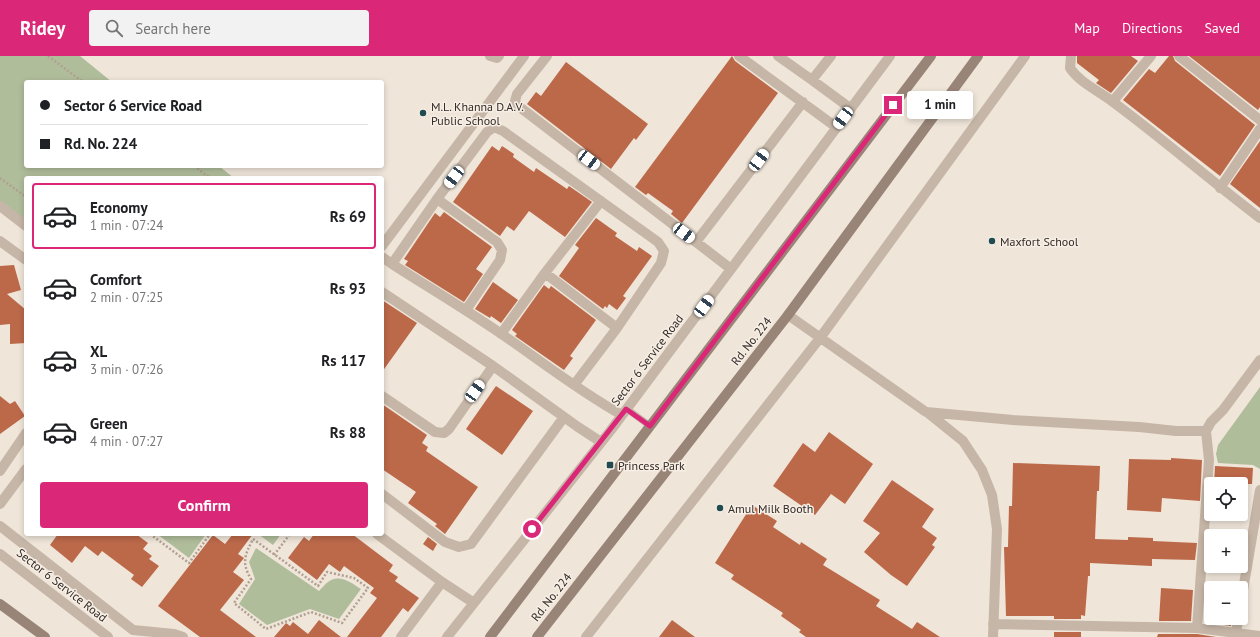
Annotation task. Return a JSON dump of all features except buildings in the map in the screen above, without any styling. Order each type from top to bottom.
[{"type":"main road","name":"Rd. No. 224","points":[[490,637],[931,56]]},
{"type":"main road","name":"Rd. No. 224","points":[[537,637],[788,315],[978,56]]},
{"type":"main road","points":[[0,604],[45,637]]},
{"type":"street","points":[[490,56],[497,58],[500,56]]},
{"type":"street","points":[[384,243],[524,56]]},
{"type":"street","points":[[546,56],[517,94],[515,101],[517,105],[731,269]]},
{"type":"street","points":[[739,56],[836,127]]},
{"type":"street","points":[[778,56],[850,108]]},
{"type":"street","points":[[812,80],[831,56]]},
{"type":"street","name":"Sector 6 Service Road","points":[[447,637],[624,412],[890,56]]},
{"type":"street","points":[[586,637],[820,338],[1025,56]]},
{"type":"street","points":[[1071,56],[1070,68],[1074,75],[1113,101],[1220,188],[1260,218]]},
{"type":"street","points":[[1113,101],[1151,56]]},
{"type":"street","points":[[1179,56],[1260,120]]},
{"type":"street","points":[[696,242],[803,102]]},
{"type":"street","points":[[392,264],[487,132],[494,127],[503,131],[658,242],[664,251],[661,263],[618,328],[574,385]]},
{"type":"street","points":[[1220,188],[1260,130]]},
{"type":"street","points":[[437,200],[497,242],[502,250],[500,260],[466,310]]},
{"type":"street","points":[[501,334],[545,273],[602,201]]},
{"type":"street","points":[[0,206],[24,224]]},
{"type":"street","points":[[0,241],[24,259]]},
{"type":"street","points":[[384,258],[466,310],[574,385],[624,412]]},
{"type":"street","points":[[545,273],[618,328]]},
{"type":"street","points":[[384,293],[493,366],[601,442]]},
{"type":"street","points":[[788,315],[926,412],[963,441],[982,470],[992,495],[997,529],[993,637]]},
{"type":"street","points":[[1197,628],[1210,460],[1206,431],[1211,422],[1223,410],[1260,360]]},
{"type":"street","points":[[384,397],[435,432],[444,433],[449,429],[493,366]]},
{"type":"street","points":[[926,412],[1013,420],[1139,427],[1176,431],[1206,431]]},
{"type":"street","points":[[384,496],[445,542],[459,547],[471,544],[564,417]]},
{"type":"street","points":[[0,471],[24,437]]},
{"type":"street","points":[[0,504],[24,472]]},
{"type":"street","points":[[1245,581],[1256,529],[1260,490]]},
{"type":"street","points":[[0,526],[133,630],[174,634],[182,637]]},
{"type":"street","points":[[380,536],[474,604]]},
{"type":"street","name":"Sector 6 Service Road","points":[[0,554],[108,637]]},
{"type":"street","points":[[401,637],[442,582]]},
{"type":"street","points":[[993,624],[1149,632],[1197,628],[1236,635],[1260,636]]},
{"type":"street","points":[[1236,635],[1237,625]]},
{"type":"lane","points":[[624,412],[650,426]]},
{"type":"path","points":[[48,56],[80,80]]},
{"type":"path","points":[[197,168],[207,176]]},
{"type":"path","points":[[0,178],[24,196]]},
{"type":"path","points":[[153,536],[189,563],[209,536]]},
{"type":"path","points":[[274,554],[288,536]]},
{"type":"path","points":[[253,539],[274,554],[318,586],[327,572],[354,578],[368,588],[342,623],[311,612],[266,629],[234,603],[251,579],[245,569],[245,555],[253,539]]},
{"type":"green space","points":[[0,56],[80,56],[110,80],[24,80],[24,168],[222,168],[232,176],[24,176],[24,221],[0,203]]},
{"type":"green space","points":[[1260,387],[1260,469],[1253,465],[1218,463],[1216,454],[1218,445]]},
{"type":"green space","points":[[160,536],[205,536],[189,558]]},
{"type":"green space","points":[[261,536],[280,536],[273,545]]},
{"type":"green space","points":[[256,548],[319,591],[332,579],[337,578],[354,584],[361,589],[339,619],[310,609],[267,625],[239,604],[255,579],[249,562]]},
{"type":"place","name":"M.L. Khanna D.A.V. Public School","points":[[423,113]]},
{"type":"place","name":"Maxfort School","points":[[992,241]]},
{"type":"place","name":"Princess Park","points":[[610,465]]},
{"type":"place","name":"Amul Milk Booth","points":[[720,508]]},
{"type":"route","points":[[532,529],[626,409],[650,426],[893,105]]}]
